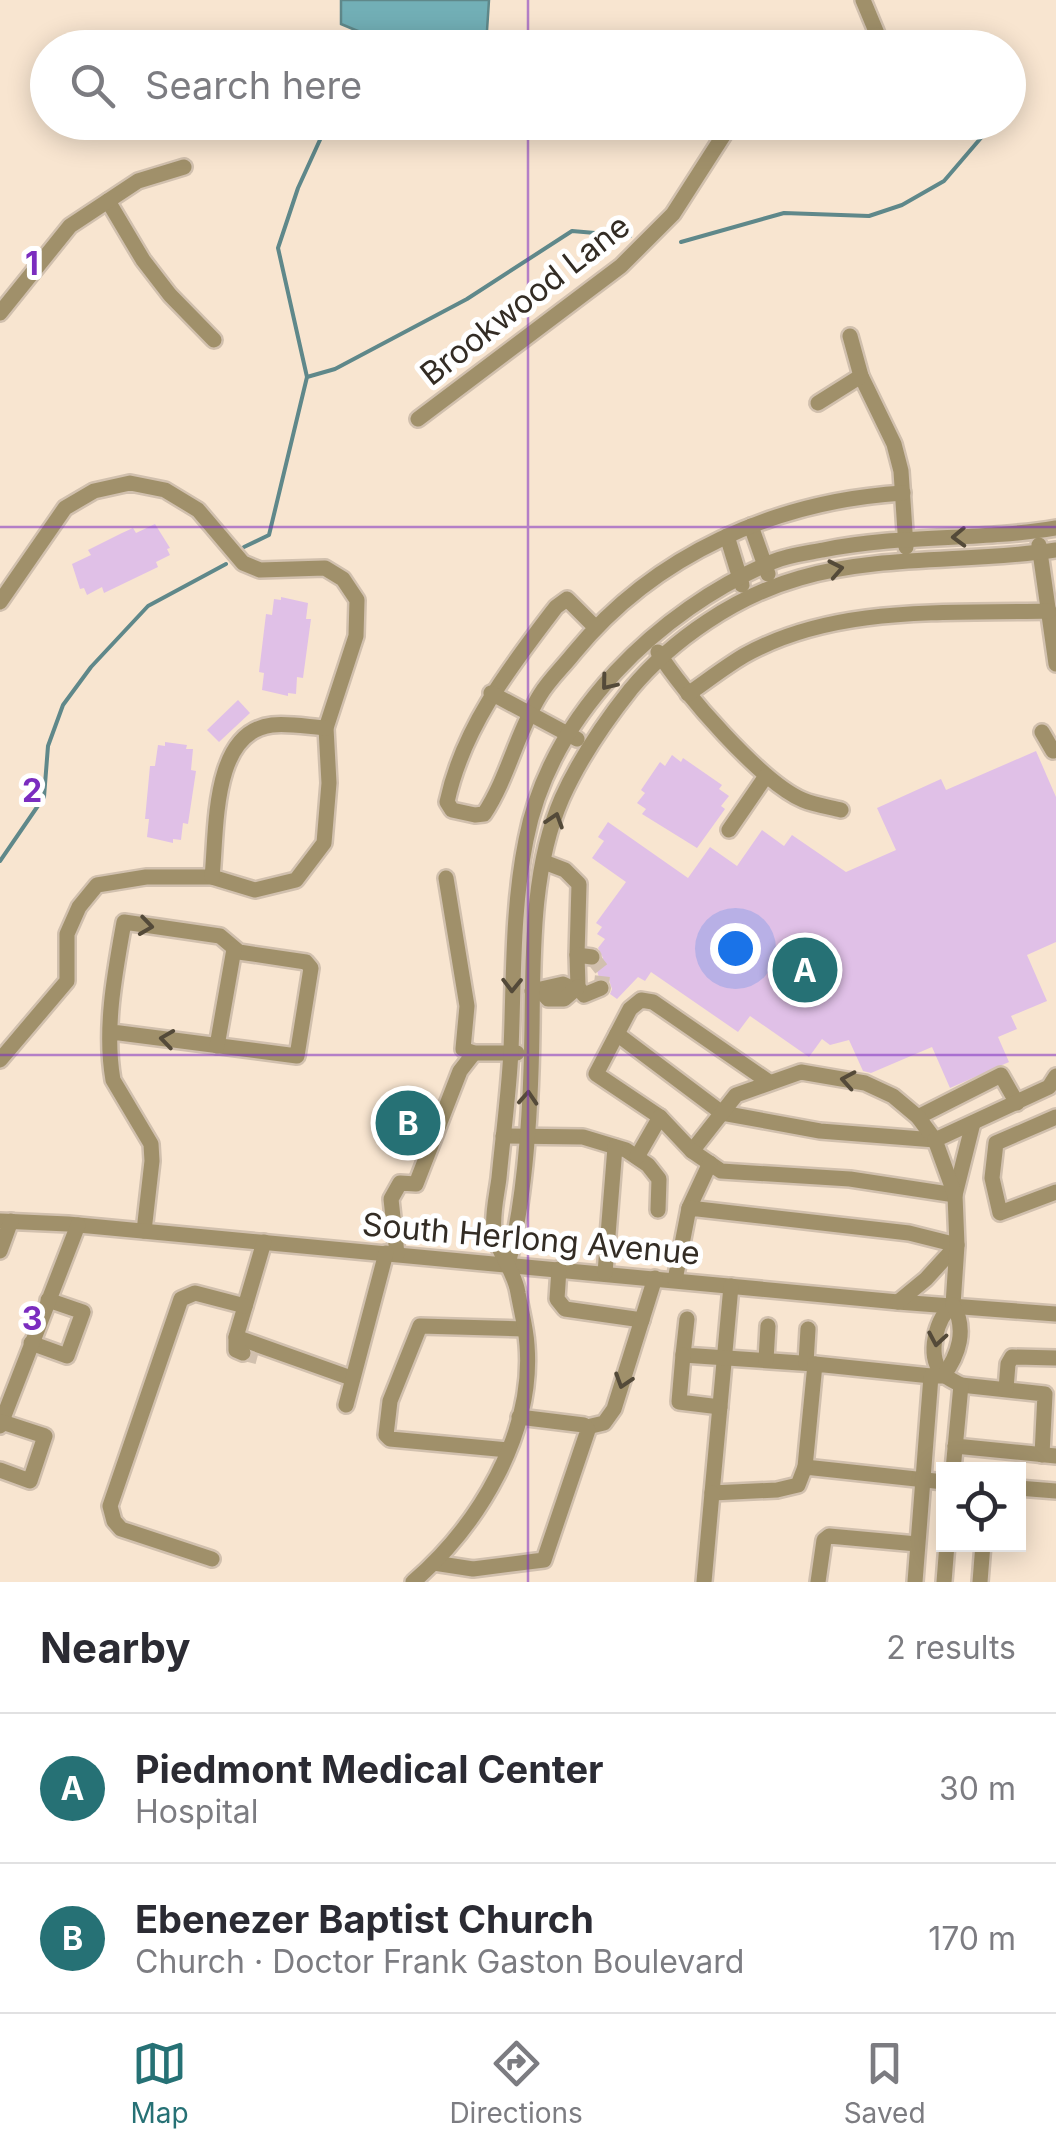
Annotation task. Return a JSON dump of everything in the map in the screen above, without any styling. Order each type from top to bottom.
[{"type":"street","points":[[863,0],[875,30]]},
{"type":"street","name":"Brookwood Lane","points":[[418,419],[622,266],[673,214],[720,140]]},
{"type":"street","points":[[0,313],[70,226],[138,181],[184,167]]},
{"type":"street","points":[[108,201],[160,284],[214,340]]},
{"type":"street","points":[[850,336],[861,376],[894,444],[903,493],[908,560]]},
{"type":"street","points":[[818,403],[861,376]]},
{"type":"street","points":[[0,602],[65,508],[94,491],[130,483],[165,490],[198,510],[243,563],[260,570],[325,568],[343,579],[357,600],[356,636],[326,728],[330,783],[324,844],[296,880],[255,890],[212,877],[146,877],[97,886],[78,907],[67,934],[67,981],[0,1060]]},
{"type":"street","points":[[595,627],[568,600],[561,602],[491,693],[450,785],[447,802],[452,810],[484,814],[542,692],[595,627],[635,591],[679,561],[751,526],[821,502],[903,493]]},
{"type":"street","points":[[751,526],[773,587]]},
{"type":"street","points":[[413,1582],[473,1515],[508,1450],[526,1376],[528,1344],[518,1289],[494,1232],[511,1052],[514,927],[526,834],[568,736],[616,671],[650,640],[684,613],[774,560],[905,538],[1056,528]]},
{"type":"street","points":[[1037,531],[1048,552],[1049,611],[1056,664]]},
{"type":"street","points":[[726,536],[748,597]]},
{"type":"street","points":[[508,1264],[517,1233],[537,991],[536,911],[544,862],[562,799],[602,725],[661,658],[748,597],[773,587],[831,570],[908,560],[1048,552]]},
{"type":"street","points":[[688,694],[746,654],[810,628],[912,612],[1049,611]]},
{"type":"street","points":[[650,640],[688,694],[766,776],[804,801],[841,810]]},
{"type":"street","points":[[491,693],[529,716],[590,744]]},
{"type":"street","points":[[212,877],[224,766],[238,740],[270,725],[326,728]]},
{"type":"street","points":[[1042,732],[1053,751],[1056,749]]},
{"type":"street","points":[[728,830],[766,776]]},
{"type":"street","points":[[544,862],[565,870],[579,884],[585,956],[576,988]]},
{"type":"street","points":[[446,878],[467,1006],[463,1049],[474,1053],[531,1055]]},
{"type":"street","points":[[112,1032],[297,1056],[309,964],[234,949],[220,936],[124,922],[114,981],[112,1032],[113,1080],[151,1144],[144,1231]]},
{"type":"street","points":[[217,1046],[234,949]]},
{"type":"street","points":[[537,991],[563,984],[584,994],[601,988]]},
{"type":"street","points":[[769,1082],[652,1002],[642,1000],[630,1009],[596,1074],[660,1116],[692,1151],[722,1171],[850,1179],[955,1195]]},
{"type":"street","points":[[617,1034],[722,1112],[820,1131],[935,1140],[1049,1087],[1056,1076]]},
{"type":"street","points":[[346,1405],[391,1253],[392,1198],[400,1183],[416,1184],[460,1071],[474,1053]]},
{"type":"street","points":[[692,1151],[736,1095],[801,1072],[865,1083],[892,1096],[918,1117],[935,1140],[955,1195]]},
{"type":"street","points":[[918,1117],[1002,1075],[1017,1102]]},
{"type":"street","points":[[637,1157],[660,1116]]},
{"type":"street","points":[[1056,1117],[996,1143],[992,1178],[1000,1213],[1056,1192]]},
{"type":"street","points":[[937,1376],[954,1361],[960,1335],[960,1317],[953,1305],[955,1195],[972,1124]]},
{"type":"street","points":[[503,1136],[583,1136],[637,1157],[659,1179],[658,1210]]},
{"type":"street","points":[[605,1273],[615,1147]]},
{"type":"street","points":[[675,1280],[689,1208],[710,1163]]},
{"type":"street","points":[[689,1208],[909,1233],[957,1245]]},
{"type":"street","points":[[0,1250],[6,1221]]},
{"type":"street","name":"South Herlong Avenue","points":[[6,1221],[1056,1314]]},
{"type":"street","points":[[0,1470],[30,1481],[45,1436],[1,1424],[78,1225]]},
{"type":"street","points":[[246,1349],[246,1306],[264,1242]]},
{"type":"street","points":[[898,1302],[957,1245]]},
{"type":"street","points":[[560,1268],[557,1299],[565,1309],[642,1320]]},
{"type":"street","points":[[518,1416],[587,1427],[604,1423],[614,1409],[655,1278]]},
{"type":"street","points":[[704,1582],[731,1286]]},
{"type":"street","points":[[212,1559],[121,1529],[110,1506],[181,1299],[195,1293],[246,1306]]},
{"type":"street","points":[[31,1344],[66,1356],[83,1312],[48,1300]]},
{"type":"street","points":[[915,1582],[937,1376],[936,1336],[944,1312],[953,1305]]},
{"type":"street","points":[[687,1320],[679,1402],[720,1407]]},
{"type":"street","points":[[508,1450],[390,1439],[386,1435],[390,1401],[420,1326],[524,1329]]},
{"type":"street","points":[[766,1360],[768,1326]]},
{"type":"street","points":[[712,1493],[798,1484],[805,1467],[808,1330]]},
{"type":"street","points":[[246,1349],[274,1349],[351,1378]]},
{"type":"street","points":[[246,1349],[267,1357],[274,1349]]},
{"type":"street","points":[[683,1355],[937,1376],[962,1385],[1045,1394],[1049,1455],[955,1446]]},
{"type":"street","points":[[1006,1390],[1012,1356],[1056,1358]]},
{"type":"street","points":[[954,1462],[962,1385]]},
{"type":"street","points":[[434,1563],[473,1569],[544,1560],[587,1427]]},
{"type":"street","points":[[805,1467],[936,1481]]},
{"type":"street","points":[[1026,1489],[1056,1491]]},
{"type":"street","points":[[818,1582],[824,1540],[829,1536],[917,1544]]},
{"type":"street","points":[[944,1582],[946,1552]]},
{"type":"street","points":[[980,1582],[982,1552]]},
{"type":"water","points":[[341,0],[489,0],[487,30],[357,30],[341,24]]},
{"type":"building","points":[[155,524],[170,548],[170,555],[156,562],[158,567],[104,593],[102,587],[87,595],[84,588],[80,589],[72,564],[91,555],[88,550],[133,528],[136,533]]},
{"type":"building","points":[[274,599],[308,603],[306,619],[311,619],[303,678],[297,677],[296,694],[288,696],[262,690],[264,673],[259,672],[266,614],[272,615]]},
{"type":"building","points":[[238,700],[250,713],[219,742],[207,730]]},
{"type":"building","points":[[165,742],[193,749],[191,770],[196,771],[188,824],[183,823],[181,840],[173,839],[173,843],[147,837],[149,819],[145,819],[150,766],[155,766],[158,745],[165,746]]},
{"type":"building","points":[[1036,751],[1056,797],[1056,942],[1027,955],[1047,1001],[1011,1016],[1017,1029],[998,1037],[1009,1062],[950,1088],[932,1047],[871,1073],[863,1071],[849,1040],[830,1045],[822,1039],[809,1057],[750,1016],[738,1032],[651,972],[645,981],[638,977],[617,999],[610,994],[609,980],[599,977],[596,968],[603,958],[598,948],[605,939],[597,934],[602,927],[596,923],[626,882],[592,858],[604,841],[598,837],[608,822],[688,878],[710,847],[737,866],[762,830],[784,846],[792,835],[846,872],[896,850],[877,808],[941,779],[946,790]]},
{"type":"building","points":[[672,755],[681,762],[683,758],[722,785],[719,789],[729,796],[721,806],[725,809],[697,848],[642,814],[646,809],[637,803],[660,762],[665,766]]},
{"type":"waterway","points":[[307,377],[278,248],[298,188],[320,140]]},
{"type":"waterway","points":[[681,242],[784,213],[869,216],[902,205],[944,181],[979,140]]},
{"type":"waterway","points":[[244,547],[269,535],[307,377],[335,369],[467,299],[572,231],[630,236]]},
{"type":"waterway","points":[[0,861],[44,797],[48,746],[63,705],[91,667],[148,606],[226,564]]},
{"type":"tunnel","points":[[592,957],[603,971],[601,988]]},
{"type":"tunnel","points":[[243,1353],[258,1357]]},
{"type":"place","name":"Piedmont Medical Center","points":[[805,970]]},
{"type":"place","name":"Ebenezer Baptist Church","points":[[408,1123]]}]
